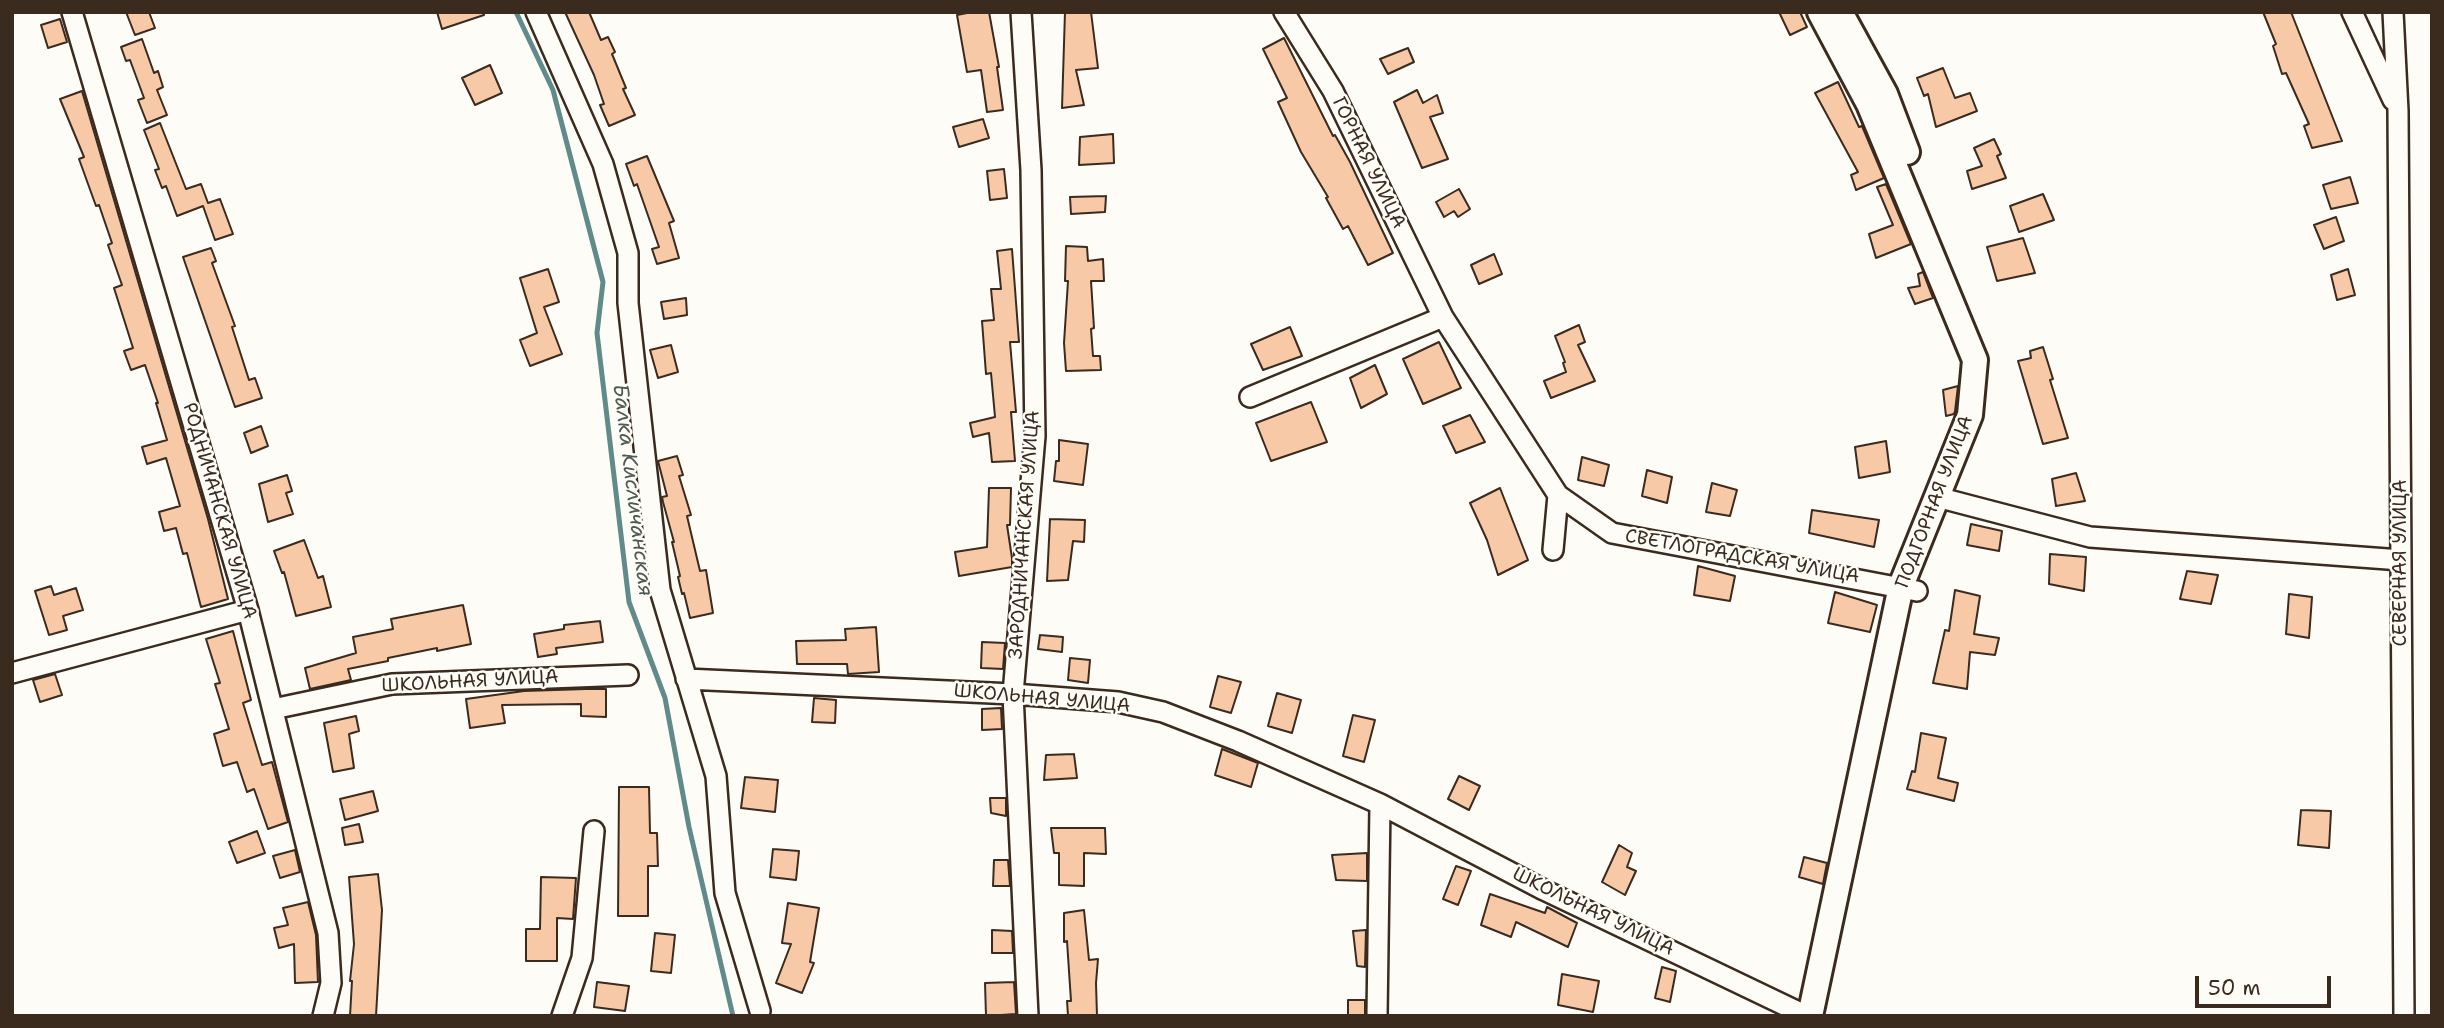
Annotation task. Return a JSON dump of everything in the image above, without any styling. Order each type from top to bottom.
[{"type":"street","name":"РОДНИЧАНСКАЯ УЛИЦА","points":[[72,12],[248,610],[273,709],[328,933],[331,983],[323,1016]]},
{"type":"street","points":[[536,12],[603,164],[628,253],[628,303],[660,590],[716,776],[725,893],[760,1011]]},
{"type":"street","name":"ЗАРОДНИЧАНСКАЯ УЛИЦА","points":[[1021,12],[1031,170],[1035,436],[1013,694],[1028,1016]]},
{"type":"street","name":"ГОРНАЯ УЛИЦА","points":[[1284,12],[1333,91],[1443,317],[1455,336]]},
{"type":"street","name":"ПОДГОРНАЯ УЛИЦА","points":[[1820,12],[1869,104],[1975,360],[1970,415],[1944,499]]},
{"type":"street","points":[[1840,12],[1885,94],[1988,364],[1981,418],[1944,499],[1909,588]]},
{"type":"street","name":"СЕВЕРНАЯ УЛИЦА","points":[[2352,12],[2398,111]]},
{"type":"street","name":"СЕВЕРНАЯ УЛИЦА","points":[[2393,12],[2398,111],[2403,1016]]},
{"type":"street","points":[[1250,397],[1443,317]]},
{"type":"street","name":"СВЕТЛОГРАДСКАЯ УЛИЦА","points":[[1455,336],[1558,495],[1612,533],[1909,588]]},
{"type":"street","points":[[1553,550],[1558,495]]},
{"type":"street","points":[[1944,499],[2090,537],[2401,560]]},
{"type":"street","name":"ПОДГОРНАЯ УЛИЦА","points":[[1809,1016],[1909,588]]},
{"type":"street","name":"ПОДГОРНАЯ УЛИЦА","points":[[1826,1016],[1909,588]]},
{"type":"street","points":[[12,673],[248,610]]},
{"type":"street","name":"ШКОЛЬНАЯ УЛИЦА","points":[[273,709],[392,684],[628,675]]},
{"type":"street","name":"ШКОЛЬНАЯ УЛИЦА","points":[[686,679],[1013,694],[1118,702],[1163,712],[1238,741],[1380,804],[1544,890],[1809,1016]]},
{"type":"street","points":[[1377,1016],[1380,804]]},
{"type":"street","points":[[562,1016],[582,958],[594,831]]},
{"type":"building","points":[[126,12],[149,12],[155,28],[135,35]]},
{"type":"building","points":[[437,12],[484,12],[484,15],[442,29]]},
{"type":"building","points":[[565,12],[589,12],[601,40],[608,37],[626,88],[623,89],[635,115],[609,126],[600,105],[604,104],[594,75]]},
{"type":"building","points":[[989,12],[999,67],[1003,110],[987,112],[981,70],[967,72],[957,15]]},
{"type":"building","points":[[1065,12],[1091,12],[1098,68],[1076,70],[1084,105],[1062,108]]},
{"type":"building","points":[[1779,12],[1800,12],[1807,27],[1790,35]]},
{"type":"building","points":[[2263,12],[2291,12],[2342,141],[2312,148],[2304,126],[2309,124],[2286,73],[2282,74],[2273,46],[2276,44]]},
{"type":"building","points":[[60,19],[67,42],[48,48],[41,25]]},
{"type":"building","points":[[1284,38],[1333,136],[1335,135],[1350,162],[1393,253],[1368,265],[1348,226],[1343,229],[1326,198],[1328,197],[1301,152],[1278,102],[1287,98],[1263,49]]},
{"type":"building","points":[[142,39],[154,73],[158,71],[163,87],[157,90],[167,115],[147,123],[138,100],[144,98],[130,60],[126,61],[121,47]]},
{"type":"building","points":[[1408,48],[1414,62],[1388,74],[1380,59]]},
{"type":"building","points":[[490,65],[502,93],[475,105],[462,78]]},
{"type":"building","points":[[1943,68],[1955,98],[1970,93],[1977,111],[1936,127],[1928,94],[1924,96],[1917,78]]},
{"type":"building","points":[[1838,82],[1859,127],[1862,126],[1884,178],[1856,190],[1851,175],[1858,172],[1815,93]]},
{"type":"building","points":[[1417,90],[1423,103],[1437,95],[1443,113],[1430,117],[1448,159],[1422,168],[1394,102]]},
{"type":"building","points":[[82,91],[208,519],[228,599],[201,607],[187,553],[183,554],[176,528],[164,531],[159,512],[180,506],[166,458],[147,464],[142,447],[167,440],[145,365],[131,370],[124,351],[133,348],[114,288],[122,285],[108,245],[112,243],[79,159],[84,157],[60,99]]},
{"type":"building","points":[[983,119],[989,138],[959,147],[953,127]]},
{"type":"building","points":[[160,123],[186,189],[201,184],[208,203],[220,199],[233,234],[215,240],[203,206],[177,216],[166,186],[162,188],[155,170],[159,169],[144,130]]},
{"type":"building","points":[[1113,134],[1114,163],[1079,165],[1080,137]]},
{"type":"building","points":[[1994,139],[2001,154],[1997,156],[2006,178],[1972,189],[1967,171],[1982,166],[1974,148]]},
{"type":"building","points":[[647,156],[674,221],[669,223],[679,258],[657,264],[652,249],[659,247],[637,184],[634,186],[626,164]]},
{"type":"building","points":[[1004,169],[1007,198],[990,200],[987,171]]},
{"type":"building","points":[[2350,177],[2358,203],[2331,209],[2323,185]]},
{"type":"building","points":[[1886,184],[1911,244],[1876,258],[1869,234],[1893,225],[1877,187]]},
{"type":"building","points":[[1459,189],[1470,209],[1458,217],[1454,211],[1444,217],[1436,202]]},
{"type":"building","points":[[2043,194],[2054,220],[2019,232],[2010,206]]},
{"type":"building","points":[[1106,196],[1105,212],[1071,214],[1070,197]]},
{"type":"building","points":[[2336,217],[2344,241],[2324,249],[2314,225]]},
{"type":"building","points":[[2023,238],[2035,273],[1997,281],[1987,247]]},
{"type":"building","points":[[1066,246],[1087,247],[1088,261],[1103,259],[1104,281],[1091,281],[1093,356],[1100,356],[1101,370],[1066,371]]},
{"type":"building","points":[[211,248],[216,261],[212,263],[235,326],[232,327],[249,380],[255,378],[262,398],[235,407],[183,257]]},
{"type":"building","points":[[1012,249],[1019,342],[1010,342],[1016,412],[1011,412],[1015,461],[992,462],[989,433],[973,437],[970,423],[995,417],[991,373],[986,374],[982,321],[994,320],[991,289],[1001,289],[997,251]]},
{"type":"building","points":[[1494,254],[1502,274],[1479,284],[1471,265]]},
{"type":"building","points":[[548,269],[559,302],[544,307],[562,354],[530,366],[520,340],[537,333],[520,278]]},
{"type":"building","points":[[2348,269],[2355,295],[2337,300],[2331,275]]},
{"type":"building","points":[[1923,272],[1933,298],[1915,304],[1908,288],[1920,286],[1918,274]]},
{"type":"building","points":[[686,298],[687,315],[664,319],[661,302]]},
{"type":"building","points":[[1579,325],[1585,342],[1578,345],[1595,381],[1551,398],[1544,381],[1566,372],[1555,336]]},
{"type":"building","points":[[1290,327],[1302,356],[1263,370],[1251,344]]},
{"type":"building","points":[[1439,342],[1461,388],[1423,404],[1403,359]]},
{"type":"building","points":[[671,345],[678,372],[658,378],[650,350]]},
{"type":"building","points":[[2043,347],[2068,438],[2043,444],[2018,361],[2031,358],[2030,351]]},
{"type":"building","points":[[1375,365],[1387,394],[1361,408],[1350,378]]},
{"type":"building","points":[[1958,386],[1954,414],[1946,416],[1943,390]]},
{"type":"building","points":[[1311,402],[1327,442],[1271,461],[1256,423]]},
{"type":"building","points":[[1470,415],[1485,442],[1456,453],[1443,426]]},
{"type":"building","points":[[261,426],[268,446],[251,453],[244,433]]},
{"type":"building","points":[[1059,440],[1088,444],[1083,485],[1054,481],[1056,461],[1059,461]]},
{"type":"building","points":[[1886,441],[1890,472],[1859,478],[1855,447]]},
{"type":"building","points":[[677,456],[683,475],[679,476],[691,515],[687,516],[700,571],[706,570],[713,613],[690,618],[678,577],[680,576],[674,542],[662,497],[667,496],[658,461]]},
{"type":"building","points":[[1582,457],[1609,465],[1604,486],[1578,480]]},
{"type":"building","points":[[1647,470],[1672,477],[1667,503],[1642,496]]},
{"type":"building","points":[[2076,473],[2085,501],[2056,506],[2052,479]]},
{"type":"building","points":[[287,475],[292,491],[286,493],[293,514],[268,522],[259,484]]},
{"type":"building","points":[[1712,483],[1737,490],[1730,516],[1706,512]]},
{"type":"building","points":[[989,488],[1011,488],[1010,525],[1007,525],[1012,567],[959,576],[955,552],[987,547]]},
{"type":"building","points":[[1500,488],[1528,560],[1498,575],[1487,540],[1470,503]]},
{"type":"building","points":[[1812,510],[1879,520],[1874,547],[1809,533]]},
{"type":"building","points":[[1050,519],[1085,520],[1084,542],[1073,541],[1068,580],[1047,581]]},
{"type":"building","points":[[1971,524],[2002,531],[1999,551],[1967,545]]},
{"type":"building","points":[[304,540],[318,578],[323,576],[331,607],[296,616],[284,572],[282,573],[274,551]]},
{"type":"building","points":[[2050,554],[2086,557],[2084,591],[2049,584]]},
{"type":"building","points":[[1698,566],[1735,576],[1730,601],[1694,595]]},
{"type":"building","points":[[2187,571],[2218,575],[2211,604],[2180,599]]},
{"type":"building","points":[[51,586],[54,595],[76,588],[83,610],[63,616],[67,630],[49,635],[35,591]]},
{"type":"building","points":[[1955,590],[1980,596],[1974,634],[1999,638],[1995,655],[1970,652],[1967,689],[1933,683],[1945,630],[1949,631]]},
{"type":"building","points":[[1835,592],[1877,605],[1870,632],[1828,623]]},
{"type":"building","points":[[2289,594],[2312,597],[2309,638],[2286,634]]},
{"type":"building","points":[[463,605],[471,644],[437,651],[437,648],[348,669],[351,680],[310,689],[305,668],[356,653],[353,637],[393,629],[391,619]]},
{"type":"building","points":[[600,621],[603,642],[556,648],[557,654],[538,657],[534,634],[564,629],[564,625]]},
{"type":"building","points":[[876,627],[879,672],[848,674],[847,664],[797,664],[796,641],[846,640],[845,629]]},
{"type":"building","points":[[233,631],[251,700],[243,703],[262,765],[272,762],[288,822],[268,829],[254,789],[247,792],[237,762],[223,766],[214,734],[229,729],[215,684],[220,683],[206,639]]},
{"type":"building","points":[[1040,635],[1063,637],[1062,652],[1038,649]]},
{"type":"building","points":[[982,642],[1005,643],[1003,669],[981,668]]},
{"type":"building","points":[[1070,658],[1090,660],[1088,683],[1068,680]]},
{"type":"building","points":[[55,674],[62,695],[40,702],[33,680]]},
{"type":"building","points":[[1218,676],[1241,682],[1231,713],[1210,707]]},
{"type":"building","points":[[606,689],[606,717],[581,716],[581,704],[502,705],[505,723],[470,728],[466,699],[524,691]]},
{"type":"building","points":[[1277,693],[1301,700],[1292,733],[1268,726]]},
{"type":"building","points":[[814,698],[836,700],[835,723],[812,722]]},
{"type":"building","points":[[1001,708],[1002,729],[982,730],[982,709]]},
{"type":"building","points":[[1353,715],[1375,720],[1364,762],[1343,756]]},
{"type":"building","points":[[356,716],[359,731],[349,734],[354,768],[333,772],[324,723]]},
{"type":"building","points":[[1921,733],[1946,738],[1938,778],[1958,783],[1954,801],[1907,789],[1912,771],[1915,772]]},
{"type":"building","points":[[1222,749],[1258,763],[1251,787],[1215,775]]},
{"type":"building","points":[[1074,754],[1077,778],[1044,780],[1046,755]]},
{"type":"building","points":[[1459,776],[1480,786],[1469,810],[1448,799]]},
{"type":"building","points":[[745,777],[778,780],[775,812],[741,808]]},
{"type":"building","points":[[619,787],[649,787],[650,833],[657,833],[658,866],[648,866],[648,916],[618,916]]},
{"type":"building","points":[[373,791],[378,811],[345,820],[340,799]]},
{"type":"building","points":[[990,798],[1006,798],[1006,816],[991,813]]},
{"type":"building","points":[[2301,810],[2331,811],[2329,848],[2298,845]]},
{"type":"building","points":[[359,824],[363,842],[345,845],[342,828]]},
{"type":"building","points":[[1051,828],[1105,828],[1106,854],[1084,853],[1084,886],[1059,885],[1059,853],[1054,853]]},
{"type":"building","points":[[257,831],[265,853],[237,863],[229,842]]},
{"type":"building","points":[[1619,845],[1632,853],[1627,867],[1636,871],[1625,895],[1602,882]]},
{"type":"building","points":[[773,849],[799,851],[796,880],[770,877]]},
{"type":"building","points":[[295,850],[300,872],[280,878],[273,856]]},
{"type":"building","points":[[1367,853],[1367,881],[1336,880],[1332,855]]},
{"type":"building","points":[[1804,857],[1827,863],[1823,884],[1799,877]]},
{"type":"building","points":[[994,860],[1008,860],[1010,886],[993,886]]},
{"type":"building","points":[[1456,866],[1471,871],[1458,905],[1443,899]]},
{"type":"building","points":[[378,874],[382,910],[376,1016],[350,1016],[354,944],[349,877]]},
{"type":"building","points":[[541,877],[576,878],[573,919],[557,918],[557,961],[526,961],[526,929],[540,929]]},
{"type":"building","points":[[1490,894],[1545,913],[1547,907],[1577,923],[1568,947],[1516,922],[1511,937],[1481,925]]},
{"type":"building","points":[[308,902],[316,935],[318,982],[295,983],[294,944],[279,948],[274,928],[288,925],[283,908]]},
{"type":"building","points":[[788,903],[819,908],[810,962],[814,963],[802,993],[776,983],[791,944],[782,943]]},
{"type":"building","points":[[1084,910],[1089,960],[1098,959],[1097,1016],[1068,1016],[1067,1001],[1071,1001],[1067,941],[1064,942],[1064,913]]},
{"type":"building","points":[[992,930],[1012,931],[1013,953],[992,953]]},
{"type":"building","points":[[1366,930],[1365,967],[1357,966],[1353,931]]},
{"type":"building","points":[[655,933],[675,935],[671,973],[651,971]]},
{"type":"building","points":[[1662,967],[1676,971],[1670,1002],[1655,998]]},
{"type":"building","points":[[1562,974],[1599,981],[1593,1012],[1558,1005]]},
{"type":"building","points":[[597,982],[629,986],[625,1011],[594,1007]]},
{"type":"building","points":[[1014,982],[1016,1014],[986,1016],[985,983]]},
{"type":"building","points":[[1348,1000],[1365,1000],[1365,1016],[1348,1016]]},
{"type":"waterway","name":"Балка Кисличанская","points":[[516,12],[553,90],[603,282],[597,333],[629,602],[665,698],[689,827],[733,1016]]}]
